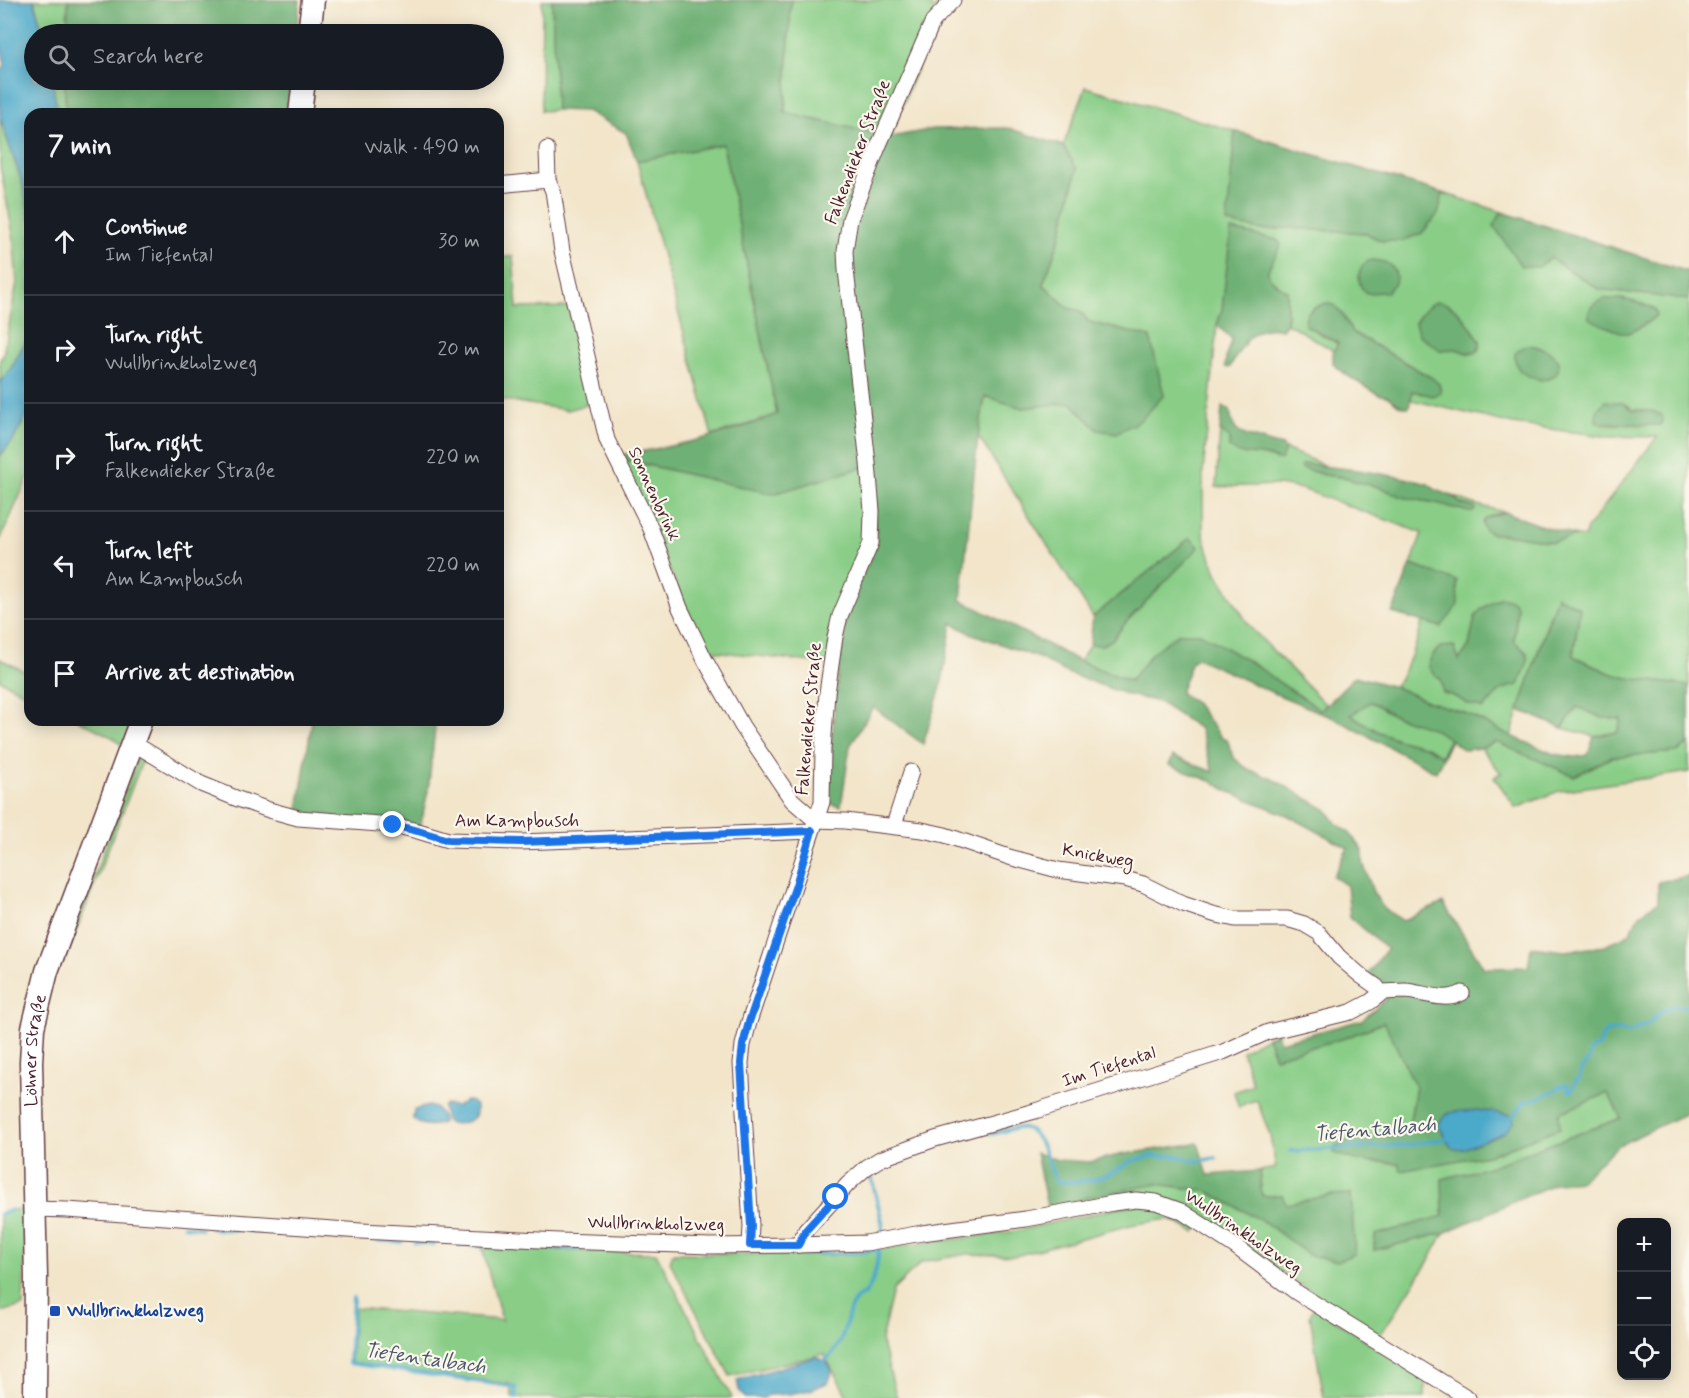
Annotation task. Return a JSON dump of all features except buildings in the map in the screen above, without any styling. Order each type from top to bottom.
[{"type":"main road","points":[[310,24],[313,0]]},
{"type":"main road","points":[[301,108],[303,90]]},
{"type":"main road","name":"Löhner Straße","points":[[35,1398],[35,1209],[31,1062],[33,1028],[47,971],[139,726]]},
{"type":"street","name":"Falkendieker Straße","points":[[750,1245],[751,1226],[741,1063],[743,1045],[822,802],[826,704],[835,637],[840,616],[871,543],[868,463],[844,251],[850,219],[921,46],[933,21],[953,0]]},
{"type":"street","name":"Sonnenbrink","points":[[547,149],[548,180],[553,191],[562,251],[607,440],[651,529],[680,608],[705,660],[742,726],[792,800],[814,825]]},
{"type":"street","points":[[504,184],[548,180]]},
{"type":"street","name":"Am Kampbusch","points":[[133,743],[201,784],[269,810],[298,818],[393,825],[448,840],[521,842],[814,825]]},
{"type":"street","points":[[894,825],[911,772]]},
{"type":"street","name":"Knickweg","points":[[814,825],[894,825],[945,835],[1058,870],[1125,879],[1143,884],[1183,904],[1213,914],[1235,919],[1287,919],[1304,924],[1319,933],[1339,957],[1377,987],[1380,992]]},
{"type":"street","points":[[1380,992],[1403,991],[1442,997],[1455,997],[1462,993]]},
{"type":"street","name":"Im Tiefental","points":[[798,1245],[806,1230],[848,1184],[880,1159],[935,1139],[1035,1111],[1223,1052],[1268,1032],[1350,1012],[1370,1002],[1380,992]]},
{"type":"street","name":"Wullbrinkholzweg","points":[[35,1209],[361,1232],[559,1241],[798,1245],[866,1243],[922,1233],[1026,1220],[1113,1203],[1136,1200],[1156,1202],[1181,1211],[1236,1247],[1296,1292],[1468,1398]]},
{"type":"green space","points":[[34,0],[68,0],[67,24],[40,24]]},
{"type":"green space","points":[[68,0],[300,0],[297,24],[67,24]]},
{"type":"green space","points":[[542,0],[552,0],[556,110],[541,111]]},
{"type":"green space","points":[[552,0],[791,0],[785,113],[891,137],[933,129],[1008,128],[1063,146],[1077,169],[1060,238],[1043,284],[1068,308],[1080,311],[1089,322],[1150,337],[1164,395],[1140,421],[1116,433],[1098,430],[1071,403],[1022,408],[985,396],[978,436],[961,600],[1079,661],[1130,681],[1153,652],[1179,633],[1200,633],[1255,665],[1321,710],[1355,676],[1395,687],[1429,702],[1463,712],[1554,754],[1575,757],[1588,755],[1594,736],[1618,732],[1621,719],[1603,718],[1577,707],[1562,728],[1519,710],[1557,596],[1580,608],[1573,656],[1612,674],[1689,686],[1689,744],[1677,752],[1612,757],[1574,776],[1496,742],[1481,748],[1464,750],[1451,740],[1436,772],[1336,719],[1197,658],[1192,661],[1180,693],[1194,701],[1221,737],[1227,739],[1234,758],[1248,769],[1275,780],[1327,810],[1336,823],[1349,832],[1363,850],[1363,863],[1373,892],[1384,909],[1403,921],[1443,903],[1484,968],[1528,967],[1531,947],[1565,951],[1605,946],[1629,934],[1640,914],[1658,902],[1658,882],[1689,876],[1689,1112],[1619,1145],[1581,1181],[1556,1183],[1444,1233],[1374,1250],[1375,1235],[1443,1216],[1442,1179],[1489,1167],[1621,1118],[1608,1093],[1559,1113],[1560,1128],[1492,1154],[1401,1171],[1399,1163],[1358,1161],[1334,1153],[1335,1146],[1351,1140],[1400,1135],[1405,1131],[1410,1120],[1416,1087],[1384,1022],[1345,1038],[1275,1057],[1267,1037],[1277,1033],[1280,1042],[1362,1020],[1386,999],[1368,974],[1387,949],[1350,917],[1347,886],[1333,876],[1348,848],[1289,816],[1169,765],[1173,756],[1213,772],[1200,729],[1159,702],[1128,695],[1067,673],[1039,658],[970,633],[952,623],[941,687],[923,744],[873,707],[850,746],[841,806],[826,803],[841,639],[853,596],[876,544],[874,464],[773,494],[622,459],[620,455],[700,439],[740,428],[777,414],[723,144],[637,161],[626,133],[587,111],[556,110]],"holes":[[[1370,702],[1393,715],[1444,735],[1450,740],[1441,756],[1427,747],[1377,731],[1351,715]]]},
{"type":"green space","points":[[791,0],[926,0],[933,9],[943,0],[961,0],[938,30],[919,64],[891,137],[785,113]]},
{"type":"green space","points":[[1086,87],[1235,131],[1228,223],[1262,230],[1289,228],[1365,233],[1382,241],[1438,214],[1443,193],[1502,212],[1494,226],[1599,289],[1689,300],[1689,686],[1612,674],[1573,656],[1580,608],[1551,611],[1511,736],[1463,712],[1429,702],[1395,687],[1412,655],[1422,621],[1441,627],[1457,581],[1411,565],[1422,533],[1302,489],[1278,485],[1216,487],[1220,431],[1230,438],[1229,448],[1276,460],[1284,452],[1283,448],[1326,466],[1303,464],[1302,468],[1325,475],[1348,478],[1402,497],[1436,503],[1461,504],[1452,496],[1505,512],[1491,515],[1493,534],[1553,542],[1577,536],[1585,537],[1586,530],[1657,437],[1603,436],[1513,424],[1411,400],[1412,390],[1422,394],[1432,378],[1352,332],[1342,314],[1305,325],[1338,344],[1334,351],[1287,323],[1287,291],[1277,285],[1268,275],[1268,270],[1280,245],[1277,240],[1232,230],[1222,310],[1217,325],[1203,473],[1203,533],[1218,575],[1250,627],[1326,705],[1321,710],[1255,665],[1153,652],[1130,681],[1080,661],[1090,644],[1102,645],[1112,640],[1127,621],[1198,547],[1190,538],[1093,617],[978,436],[985,396],[1022,408],[1071,402],[1098,429],[1150,337],[1089,322],[1080,311],[1068,308],[1043,284],[1060,238],[1077,169],[1063,146]],"holes":[[[1622,299],[1655,310],[1654,317],[1633,331],[1625,333],[1617,329]],[[1415,323],[1469,324],[1480,341],[1480,347],[1474,353],[1456,349],[1440,350],[1419,335]],[[1628,405],[1633,410],[1643,410],[1631,425],[1598,423],[1596,417]],[[1517,608],[1514,641],[1527,653],[1521,673],[1501,689],[1491,702],[1468,704],[1443,693],[1441,679],[1469,647],[1475,617]]]},
{"type":"green space","points":[[54,90],[65,90],[66,108],[57,108]]},
{"type":"green space","points":[[65,90],[290,90],[287,108],[66,108]]},
{"type":"green space","points":[[0,118],[24,190],[24,344],[0,383],[0,359],[3,356],[17,283],[13,234],[0,166]]},
{"type":"green space","points":[[1235,131],[1443,193],[1438,214],[1422,233],[1402,241],[1382,241],[1365,233],[1289,228],[1262,230],[1227,223]]},
{"type":"green space","points":[[723,144],[777,415],[712,436],[637,161]]},
{"type":"green space","points":[[1502,212],[1689,272],[1689,300],[1599,289],[1550,258],[1539,267],[1521,266],[1494,226]]},
{"type":"green space","points":[[1231,230],[1277,240],[1281,245],[1270,265],[1268,274],[1277,285],[1287,291],[1287,323],[1282,329],[1262,330],[1255,333],[1244,343],[1230,367],[1227,368],[1225,366],[1227,352],[1232,339],[1217,325],[1222,310]]},
{"type":"green space","points":[[513,256],[517,308],[569,307],[591,404],[567,410],[504,400],[504,257]]},
{"type":"green space","points":[[1372,260],[1387,263],[1395,273],[1395,283],[1387,292],[1366,293],[1362,289],[1359,274],[1363,265]]},
{"type":"green space","points":[[1604,299],[1636,302],[1655,310],[1656,315],[1633,331],[1626,333],[1619,331],[1589,318],[1592,306]]},
{"type":"green space","points":[[1436,302],[1444,303],[1457,310],[1480,341],[1479,350],[1468,353],[1456,349],[1440,350],[1419,335],[1415,323],[1426,308]]},
{"type":"green space","points":[[1327,303],[1335,306],[1342,314],[1352,332],[1432,378],[1439,384],[1441,392],[1433,396],[1412,391],[1409,407],[1402,406],[1343,372],[1333,364],[1333,353],[1338,343],[1305,325],[1308,313]]},
{"type":"green space","points":[[1529,345],[1544,349],[1554,355],[1558,363],[1558,370],[1554,376],[1537,379],[1518,368],[1515,354],[1521,348]]},
{"type":"green space","points":[[1606,401],[1623,403],[1633,410],[1652,411],[1662,415],[1662,422],[1660,425],[1597,423],[1597,410]]},
{"type":"green space","points":[[1222,407],[1230,410],[1232,423],[1237,431],[1283,446],[1284,452],[1281,460],[1243,454],[1229,448],[1230,438],[1220,431]]},
{"type":"green space","points":[[24,420],[24,486],[0,540],[0,456],[14,439]]},
{"type":"green space","points":[[622,459],[773,494],[874,464],[877,511],[838,665],[704,650]]},
{"type":"green space","points":[[1303,464],[1358,470],[1428,484],[1452,496],[1461,504],[1474,507],[1475,510],[1469,512],[1402,497],[1348,478],[1325,475],[1302,468],[1300,466]]},
{"type":"green space","points":[[1505,512],[1577,536],[1553,542],[1493,534],[1485,530],[1482,523],[1485,518]]},
{"type":"green space","points":[[1190,538],[1199,547],[1127,621],[1112,640],[1102,645],[1090,644],[1093,617]]},
{"type":"green space","points":[[1411,565],[1457,581],[1458,606],[1441,627],[1392,613]]},
{"type":"green space","points":[[1501,597],[1514,601],[1517,608],[1514,641],[1527,653],[1528,661],[1519,685],[1501,690],[1483,709],[1443,693],[1441,679],[1431,672],[1429,664],[1432,656],[1440,647],[1454,646],[1459,660],[1469,646],[1475,617],[1481,609]]},
{"type":"green space","points":[[0,659],[24,671],[24,693],[0,680]]},
{"type":"green space","points":[[1370,702],[1393,715],[1437,731],[1450,739],[1441,756],[1375,730],[1351,715]]},
{"type":"green space","points":[[1577,707],[1603,718],[1621,718],[1619,732],[1594,736],[1562,728]]},
{"type":"green space","points":[[90,726],[132,726],[125,744],[120,744],[114,738]]},
{"type":"green space","points":[[311,726],[435,726],[428,791],[420,827],[326,817],[298,810]]},
{"type":"green space","points":[[1496,742],[1574,776],[1612,757],[1677,752],[1689,744],[1689,772],[1559,791],[1516,808],[1494,777],[1501,773],[1481,748]]},
{"type":"green space","points":[[138,757],[143,759],[61,966]]},
{"type":"green space","points":[[1385,1022],[1416,1087],[1410,1120],[1405,1131],[1400,1135],[1359,1137],[1358,1161],[1399,1163],[1401,1171],[1492,1154],[1559,1128],[1559,1113],[1608,1093],[1621,1118],[1489,1167],[1442,1179],[1444,1216],[1375,1235],[1374,1250],[1444,1233],[1428,1262],[1379,1337],[1179,1204],[1048,1211],[1092,1196],[1158,1184],[1207,1191],[1266,1223],[1309,1255],[1331,1195],[1286,1205],[1262,1196],[1259,1171],[1276,1168],[1270,1136],[1257,1100],[1239,1108],[1234,1092],[1253,1085],[1242,1051],[1267,1037],[1275,1056],[1345,1038]]},
{"type":"green space","points":[[1198,1143],[1208,1175],[1259,1171],[1262,1196],[1282,1195],[1286,1204],[1331,1195],[1351,1194],[1355,1254],[1337,1261],[1309,1255],[1266,1223],[1207,1191],[1157,1184],[1092,1196],[1048,1211],[1036,1153],[1058,1160],[1089,1162]]},
{"type":"green space","points":[[1137,1204],[1159,1206],[1198,1227],[1195,1232],[1168,1219],[1130,1225],[1015,1256],[966,1254],[922,1262],[893,1290],[881,1340],[897,1398],[848,1398],[824,1354],[730,1376],[670,1262],[673,1253],[832,1255],[1010,1232]]},
{"type":"green space","points":[[26,1209],[23,1306],[0,1312],[0,1214],[10,1210]]},
{"type":"green space","points":[[482,1248],[656,1253],[732,1398],[512,1398],[510,1384],[351,1363],[354,1308],[502,1320]]},
{"type":"green space","points":[[1314,1306],[1425,1379],[1425,1398],[1324,1398],[1310,1316]]},
{"type":"water","points":[[0,0],[34,0],[40,24],[24,24],[24,90],[54,90],[57,108],[24,108],[24,190],[0,118],[0,73],[5,65],[0,43]]},
{"type":"water","points":[[24,344],[24,420],[14,439],[0,456],[0,383]]},
{"type":"water","points":[[471,1101],[476,1106],[475,1116],[461,1123],[447,1122],[443,1107],[445,1105],[457,1106]]},
{"type":"water","points":[[428,1106],[440,1113],[443,1119],[441,1124],[423,1125],[413,1119],[414,1110]]},
{"type":"water","points":[[1477,1110],[1511,1115],[1514,1121],[1505,1132],[1466,1148],[1454,1149],[1439,1126],[1441,1120],[1444,1116],[1454,1112]]},
{"type":"water","points":[[816,1357],[829,1364],[832,1373],[827,1383],[810,1390],[768,1395],[764,1398],[745,1398],[739,1390],[737,1380]]},
{"type":"waterway","name":"Tiefentalbach","points":[[1508,1119],[1516,1114],[1526,1101],[1554,1091],[1563,1085],[1567,1085],[1571,1091],[1580,1077],[1582,1068],[1589,1060],[1591,1049],[1599,1046],[1606,1032],[1620,1030],[1628,1033],[1649,1023],[1662,1011],[1673,1006],[1689,1005]]},
{"type":"waterway","name":"Tiefentalbach","points":[[991,1134],[1016,1128],[1031,1131],[1044,1151],[1056,1182],[1096,1179],[1111,1174],[1131,1161],[1152,1156],[1178,1156],[1198,1161],[1216,1158]]},
{"type":"waterway","name":"Tiefentalbach","points":[[1290,1151],[1408,1145],[1450,1138]]},
{"type":"waterway","name":"Tiefentalbach","points":[[872,1171],[871,1176],[883,1233]]},
{"type":"waterway","name":"Tiefentalbach","points":[[0,1214],[12,1210]]},
{"type":"waterway","name":"Tiefentalbach","points":[[184,1226],[201,1228]]},
{"type":"waterway","name":"Tiefentalbach","points":[[210,1228],[236,1230]]},
{"type":"waterway","name":"Tiefentalbach","points":[[248,1231],[271,1232]]},
{"type":"waterway","name":"Tiefentalbach","points":[[327,1237],[343,1238]]},
{"type":"waterway","name":"Tiefentalbach","points":[[377,1240],[402,1242]]},
{"type":"waterway","name":"Tiefentalbach","points":[[415,1243],[434,1244]]},
{"type":"waterway","name":"Tiefentalbach","points":[[457,1245],[581,1249]]},
{"type":"waterway","name":"Tiefentalbach","points":[[789,1253],[846,1253],[879,1249],[871,1283],[865,1294],[853,1304],[838,1345],[822,1363]]},
{"type":"waterway","name":"Tiefentalbach","points":[[353,1298],[349,1363],[515,1387],[516,1398]]},
{"type":"place","name":"Wullbrinkholzweg","points":[[55,1311]]},
{"type":"route","points":[[393,825],[448,840],[479,842],[812,831],[743,1045],[741,1063],[751,1226],[750,1245],[798,1245],[806,1230],[836,1197]]}]
